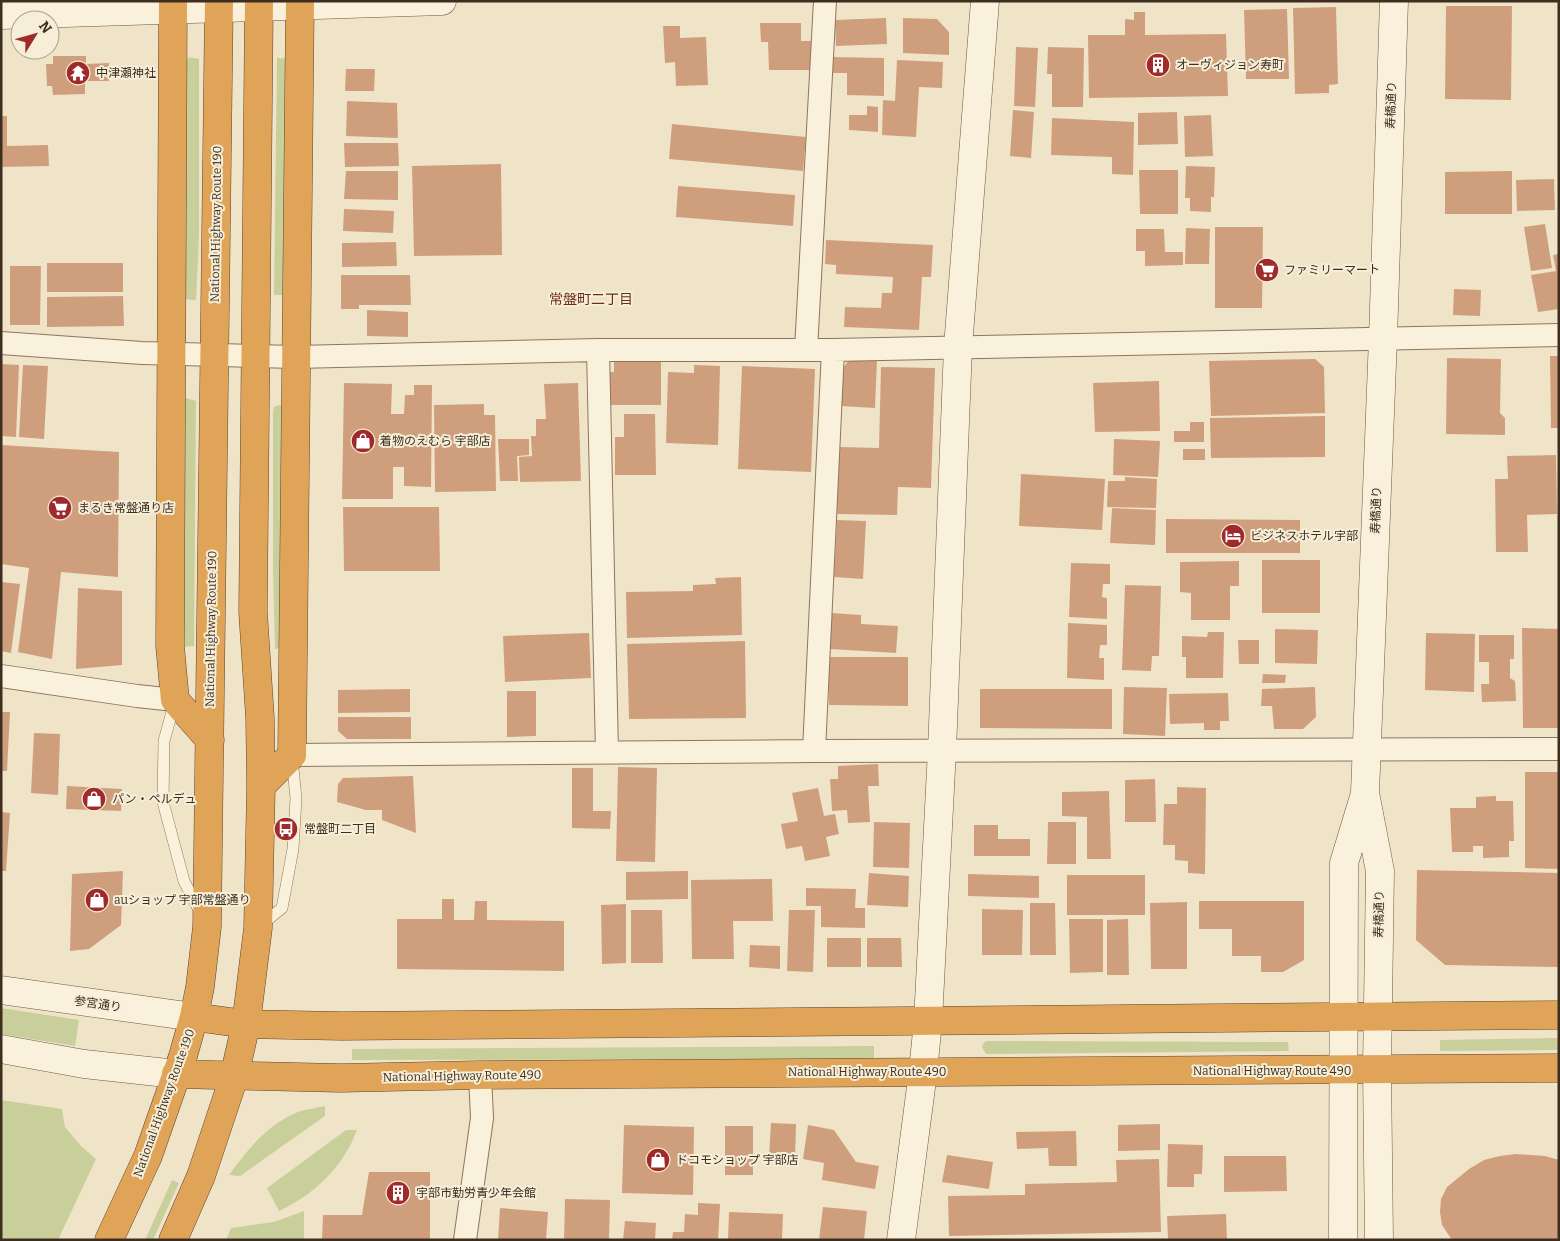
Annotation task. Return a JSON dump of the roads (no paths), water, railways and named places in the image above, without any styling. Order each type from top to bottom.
[{"type":"highway","points":[[261,786],[292,755],[300,3]]},
{"type":"highway","points":[[173,1240],[201,1176],[234,1076],[246,1024],[258,928],[261,786],[260,718],[253,612],[259,4]]},
{"type":"highway","name":"National Highway Route 190","points":[[109,1240],[148,1156],[194,1017],[200,988],[207,927],[219,5]]},
{"type":"highway","points":[[172,6],[170,646],[175,700],[210,740]]},
{"type":"highway","points":[[175,700],[210,673]]},
{"type":"highway","points":[[260,718],[292,755]]},
{"type":"highway","points":[[194,1017],[246,1024],[342,1026],[1559,1015]]},
{"type":"highway","name":"National Highway Route 490","points":[[176,1074],[341,1078],[480,1075],[1559,1068]]},
{"type":"street","points":[[1,15],[172,6],[442,1]]},
{"type":"street","points":[[806,350],[826,1]]},
{"type":"street","points":[[901,1240],[928,1021],[942,750],[958,347],[985,1]]},
{"type":"street","name":"寿橋通り","points":[[1379,1240],[1376,1070],[1380,871],[1365,793],[1394,1]]},
{"type":"street","points":[[1,343],[142,352],[296,357],[598,350],[833,350],[1559,335]]},
{"type":"street","points":[[598,350],[607,752]]},
{"type":"street","points":[[814,751],[833,350]]},
{"type":"street","points":[[1,676],[175,700]]},
{"type":"street","points":[[292,755],[942,750],[1559,749]]},
{"type":"street","points":[[1343,1240],[1344,863],[1365,793]]},
{"type":"street","name":"参宮通り","points":[[1,990],[194,1017]]},
{"type":"street","points":[[1,1049],[84,1064],[176,1074]]},
{"type":"street","points":[[465,1240],[482,1118],[480,1075]]},
{"type":"lane","points":[[175,700],[164,741],[163,802],[184,881],[207,927]]},
{"type":"lane","points":[[258,928],[282,908],[293,850],[296,798],[292,755]]},
{"type":"place","name":"オーヴィジョン寿町","points":[[1158,65]]},
{"type":"place","name":"中津瀬神社","points":[[78,73]]},
{"type":"place","name":"ファミリーマート","points":[[1267,270]]},
{"type":"place","name":"着物のえむら 宇部店","points":[[363,441]]},
{"type":"place","name":"まるき常盤通り店","points":[[60,508]]},
{"type":"place","name":"ビジネスホテル宇部","points":[[1233,536]]},
{"type":"place","name":"パン・ペルデュ","points":[[94,799]]},
{"type":"place","name":"常盤町二丁目","points":[[286,829]]},
{"type":"place","name":"auショップ 宇部常盤通り","points":[[97,900]]},
{"type":"place","name":"ドコモショップ 宇部店","points":[[658,1160]]},
{"type":"place","name":"宇部市勤労青少年会館","points":[[398,1193]]},
{"type":"district","name":"常盤町二丁目","points":[[591,299]]}]
